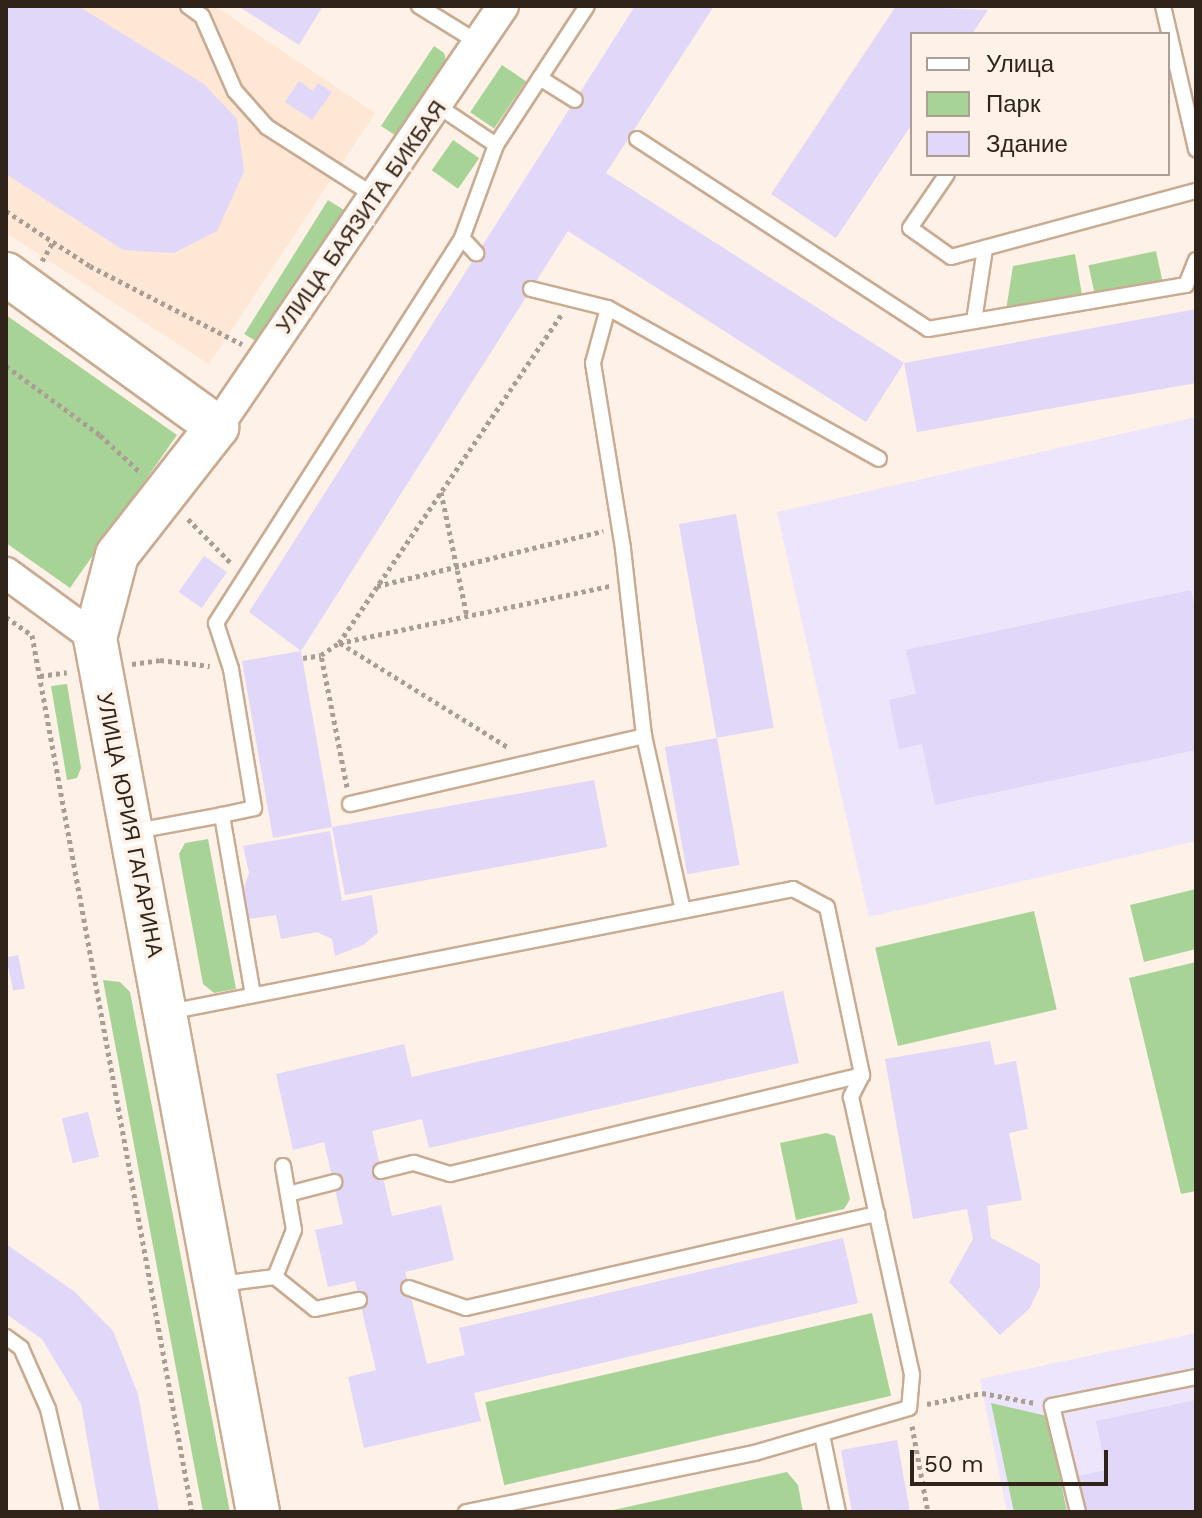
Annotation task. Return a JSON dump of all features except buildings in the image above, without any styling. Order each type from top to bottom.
[{"type":"main road","points":[[6,274],[217,427]]},
{"type":"main road","name":"УЛИЦА ЮРИЯ ГАГАРИНА","points":[[217,427],[117,555],[95,638],[258,1512]]},
{"type":"street","name":"УЛИЦА БАЯЗИТА БИКБАЯ","points":[[217,427],[438,106],[503,6]]},
{"type":"street","points":[[6,573],[95,638]]},
{"type":"lane","points":[[188,6],[202,16],[235,91],[267,127],[375,196]]},
{"type":"lane","points":[[419,6],[479,43]]},
{"type":"lane","points":[[132,832],[254,808],[231,669],[216,623],[462,238],[496,145],[587,6]]},
{"type":"lane","points":[[1163,6],[1167,32]]},
{"type":"lane","points":[[1170,49],[1196,149]]},
{"type":"lane","points":[[540,78],[575,100]]},
{"type":"lane","points":[[438,106],[496,145]]},
{"type":"lane","points":[[637,139],[928,329],[1186,285],[1196,260]]},
{"type":"lane","points":[[946,176],[910,228],[951,257],[1196,191]]},
{"type":"lane","points":[[462,238],[476,253]]},
{"type":"lane","points":[[974,321],[985,248]]},
{"type":"lane","points":[[531,289],[608,308],[879,459]]},
{"type":"lane","points":[[608,308],[593,363],[620,527],[644,736],[683,910]]},
{"type":"lane","points":[[350,804],[644,736]]},
{"type":"lane","points":[[222,815],[253,995]]},
{"type":"lane","points":[[165,1012],[793,889],[827,907],[862,1075],[851,1097],[912,1375],[909,1408],[822,1435],[466,1512]]},
{"type":"lane","points":[[381,1171],[414,1163],[450,1174],[862,1075]]},
{"type":"lane","points":[[275,1277],[294,1230],[283,1166]]},
{"type":"lane","points":[[288,1194],[334,1182]]},
{"type":"lane","points":[[409,1288],[466,1308],[877,1214]]},
{"type":"lane","points":[[216,1285],[275,1277],[315,1309],[359,1300]]},
{"type":"lane","points":[[6,1337],[21,1348],[48,1409],[72,1512]]},
{"type":"lane","points":[[1078,1512],[1052,1406],[1196,1377]]},
{"type":"lane","points":[[822,1435],[838,1512]]},
{"type":"path","points":[[6,211],[90,266],[263,357]]},
{"type":"path","points":[[339,643],[572,300]]},
{"type":"path","points":[[6,366],[100,435],[164,494],[246,578]]},
{"type":"path","points":[[441,492],[467,616]]},
{"type":"path","points":[[377,586],[620,527]]},
{"type":"path","points":[[303,658],[321,655],[339,643],[627,583]]},
{"type":"path","points":[[6,617],[32,635],[192,1512]]},
{"type":"path","points":[[339,643],[532,762]]},
{"type":"path","points":[[321,655],[350,804]]},
{"type":"path","points":[[928,1512],[909,1408],[982,1393],[1052,1406]]},
{"type":"shaded area","points":[[6,6],[215,6],[375,113],[209,364],[6,233]]},
{"type":"shaded area","points":[[1196,417],[1196,841],[869,917],[777,512]]},
{"type":"shaded area","points":[[1196,1333],[1196,1512],[1007,1512],[980,1379]]},
{"type":"green space","points":[[434,46],[444,53],[448,68],[401,139],[381,126]]},
{"type":"green space","points":[[502,65],[526,81],[494,128],[470,112]]},
{"type":"green space","points":[[453,140],[479,158],[458,189],[432,170]]},
{"type":"green space","points":[[328,200],[347,212],[263,346],[244,334]]},
{"type":"green space","points":[[1156,251],[1163,283],[1095,298],[1089,265]]},
{"type":"green space","points":[[1075,254],[1082,295],[1006,310],[1013,266]]},
{"type":"green space","points":[[6,315],[177,435],[70,588],[6,543]]},
{"type":"green space","points":[[67,684],[81,768],[77,778],[67,780],[51,686]]},
{"type":"green space","points":[[208,839],[236,989],[214,993],[203,984],[179,854],[185,843]]},
{"type":"green space","points":[[1196,889],[1196,949],[1144,962],[1130,905]]},
{"type":"green space","points":[[1034,911],[1057,1009],[898,1046],[875,948]]},
{"type":"green space","points":[[1196,962],[1196,1191],[1181,1194],[1129,978]]},
{"type":"green space","points":[[103,980],[120,982],[130,992],[230,1512],[203,1512]]},
{"type":"green space","points":[[826,1133],[835,1136],[850,1199],[844,1209],[796,1220],[780,1143]]},
{"type":"green space","points":[[872,1313],[891,1396],[504,1485],[485,1402]]},
{"type":"green space","points":[[991,1403],[1047,1416],[1067,1512],[1014,1512]]},
{"type":"green space","points":[[787,1472],[798,1485],[803,1512],[604,1512]]}]
